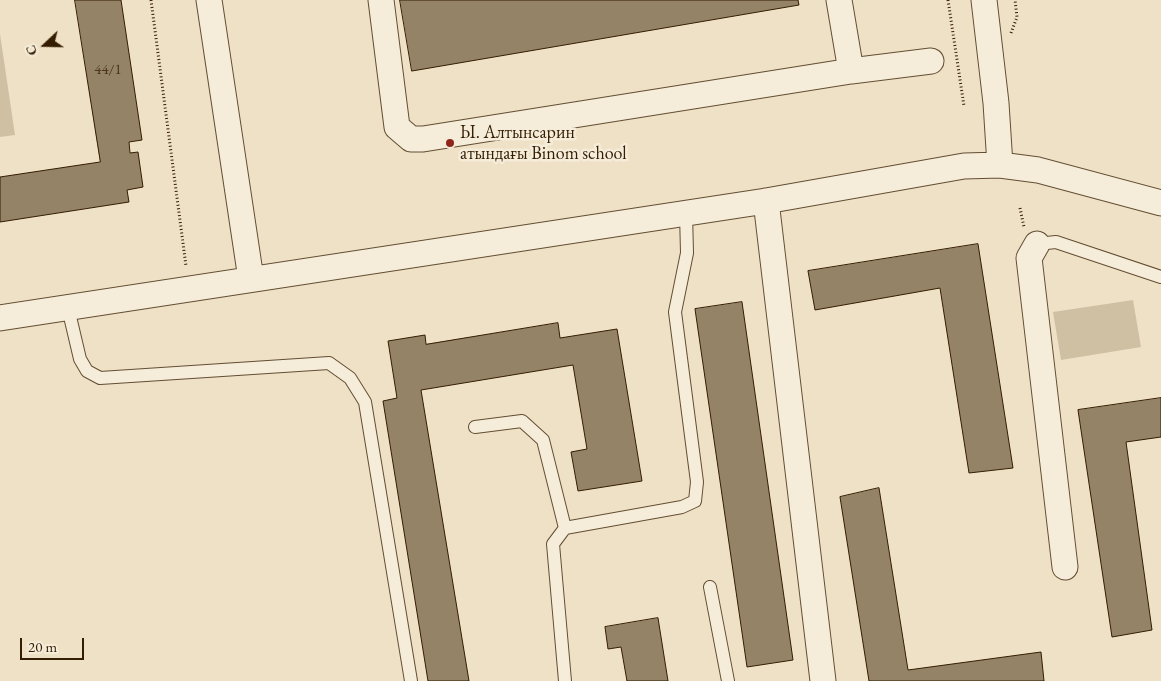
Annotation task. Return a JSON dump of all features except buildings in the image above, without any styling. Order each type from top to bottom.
[{"type":"street","points":[[209,0],[251,280]]},
{"type":"street","points":[[381,0],[397,128],[411,139],[423,139],[851,71],[931,61]]},
{"type":"street","points":[[839,0],[851,71]]},
{"type":"street","points":[[984,0],[996,103],[1000,165]]},
{"type":"street","points":[[0,318],[766,201],[964,166],[1000,165],[1038,170],[1161,203]]},
{"type":"street","points":[[766,201],[823,681]]},
{"type":"street","points":[[1037,244],[1029,258],[1065,567]]},
{"type":"lane","points":[[565,681],[553,544],[565,528],[682,507],[695,501],[697,482],[675,312],[687,253],[686,213]]},
{"type":"lane","points":[[1037,244],[1056,242],[1161,277]]},
{"type":"lane","points":[[68,308],[80,359],[86,371],[100,378],[329,363],[350,378],[364,402],[412,681]]},
{"type":"lane","points":[[475,427],[522,421],[543,440],[565,528]]},
{"type":"lane","points":[[710,587],[728,681]]},
{"type":"path","points":[[151,0],[189,289]]},
{"type":"path","points":[[948,0],[964,106]]},
{"type":"shaded area","points":[[0,34],[15,135],[0,137]]},
{"type":"shaded area","points":[[1133,300],[1141,347],[1061,360],[1053,312]]},
{"type":"place","name":"Ы. Алтынсарин атындағы Binom school","points":[[450,143]]}]
